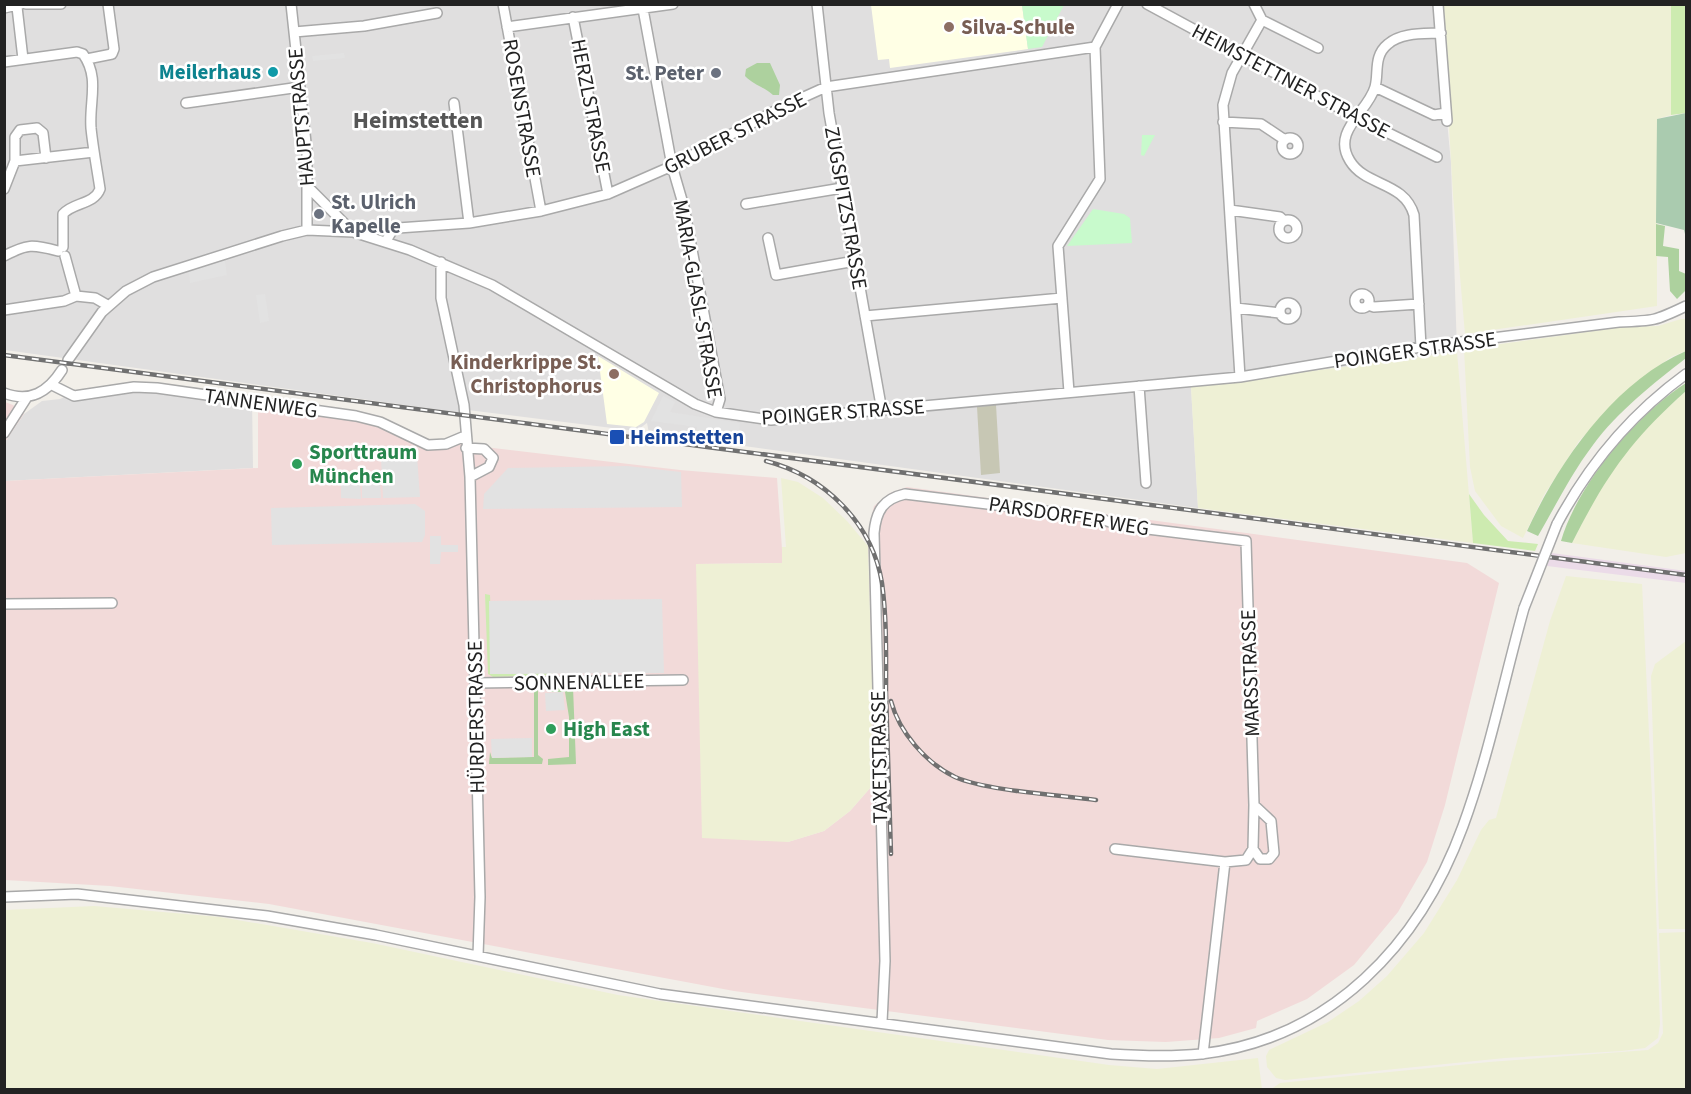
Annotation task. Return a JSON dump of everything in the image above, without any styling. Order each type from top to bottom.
[{"type":"street","points":[[4,8],[61,4]]},
{"type":"street","points":[[87,59],[112,54],[114,49],[108,4]]},
{"type":"street","name":"HAUPTSTRASSE","points":[[291,4],[308,187],[308,230]]},
{"type":"street","name":"ROSENSTRASSE","points":[[503,4],[541,211]]},
{"type":"street","points":[[507,27],[673,4]]},
{"type":"street","name":"ZUGSPITZSTRASSE","points":[[817,4],[826,87],[842,188],[882,411]]},
{"type":"street","points":[[1069,392],[1058,246],[1100,179],[1095,47],[1118,4]]},
{"type":"street","name":"HEIMSTETTNER STRASSE","points":[[1147,4],[1356,117],[1437,157]]},
{"type":"street","points":[[1254,4],[1263,20],[1318,48]]},
{"type":"street","points":[[1375,87],[1434,115],[1446,117],[1438,4]]},
{"type":"street","points":[[22,6],[23,59]]},
{"type":"street","name":"MARIA-GLASL-STRASSE","points":[[643,9],[672,166],[684,207],[720,399],[716,412]]},
{"type":"street","points":[[294,32],[364,26],[437,13]]},
{"type":"street","name":"HERZLSTRASSE","points":[[573,17],[608,194]]},
{"type":"street","points":[[1240,377],[1222,105],[1242,54],[1263,20]]},
{"type":"street","points":[[1421,347],[1414,215],[1410,202],[1404,196],[1357,169],[1349,160],[1347,130],[1375,87],[1375,72],[1386,45],[1400,37],[1441,33]]},
{"type":"street","name":"GRUBER STRASSE","points":[[386,242],[392,231],[399,228],[469,223],[541,211],[608,194],[672,166],[784,106],[826,87],[1095,47]]},
{"type":"street","points":[[4,62],[77,52],[83,54],[87,59],[93,85],[91,126],[100,189],[98,194],[90,200],[67,209],[63,214],[62,252],[76,296]]},
{"type":"street","points":[[186,103],[300,87]]},
{"type":"street","points":[[454,103],[469,223]]},
{"type":"street","points":[[1223,122],[1261,124],[1285,140]]},
{"type":"street","points":[[4,189],[15,161],[15,137],[20,130],[37,128],[43,133],[46,158]]},
{"type":"street","points":[[15,161],[94,152]]},
{"type":"street","points":[[308,187],[353,232]]},
{"type":"street","points":[[746,204],[842,188]]},
{"type":"street","points":[[1230,210],[1280,217],[1284,221]]},
{"type":"street","name":"POINGER STRASSE","points":[[68,360],[88,328],[126,291],[153,277],[252,244],[308,230],[353,232],[441,262],[519,299],[672,392],[716,412],[771,420],[1240,377],[1421,347],[1619,322],[1649,322],[1662,319],[1686,306]]},
{"type":"street","points":[[768,238],[776,274],[855,261]]},
{"type":"street","points":[[4,256],[18,247],[36,245],[62,252]]},
{"type":"street","name":"HÜRDERSTRASSE","points":[[441,262],[441,298],[459,377],[470,477],[480,907],[478,956]]},
{"type":"street","points":[[4,310],[64,301],[76,296],[95,298],[109,306]]},
{"type":"street","points":[[865,316],[1062,298]]},
{"type":"street","points":[[1368,305],[1374,307],[1419,304]]},
{"type":"street","points":[[1236,308],[1280,313]]},
{"type":"street","points":[[4,393],[27,397],[52,385],[62,370]]},
{"type":"street","points":[[4,897],[77,894],[169,902],[323,925],[660,994],[1110,1053],[1145,1056],[1203,1054],[1260,1040],[1290,1029],[1324,1010],[1362,983],[1408,932],[1435,888],[1462,827],[1524,608],[1557,524],[1585,477],[1613,440],[1653,400],[1686,374]]},
{"type":"street","name":"TANNENWEG","points":[[52,385],[74,396],[134,387],[157,388],[356,416],[380,422],[428,445],[446,444],[465,436]]},
{"type":"street","points":[[1139,386],[1146,483]]},
{"type":"street","points":[[4,433],[26,403],[27,397]]},
{"type":"street","points":[[466,448],[484,449],[492,458],[489,467],[470,477]]},
{"type":"street","name":"PARSDORFER WEG","points":[[891,497],[905,494],[1078,515],[1123,526],[1246,541]]},
{"type":"street","name":"TAXETSTRASSE","points":[[882,1022],[885,961],[874,533],[881,506],[891,497]]},
{"type":"street","name":"MARSSTRASSE","points":[[1246,541],[1254,806],[1253,849]]},
{"type":"street","points":[[4,604],[112,603]]},
{"type":"street","name":"SONNENALLEE","points":[[476,683],[683,680]]},
{"type":"street","points":[[1116,849],[1225,862],[1246,860],[1253,849],[1260,859],[1269,859],[1274,853],[1271,821],[1254,806]]},
{"type":"street","points":[[1203,1054],[1225,862]]},
{"type":"shaded area","points":[[5,5],[1436,5],[1451,163],[1457,352],[1191,387],[1198,508],[649,433],[647,423],[636,431],[468,410],[468,412],[456,412],[5,350]]},
{"type":"shaded area","name":"Silva-Schule","points":[[871,5],[1022,5],[1028,49],[890,68],[889,59],[878,60]]},
{"type":"shaded area","points":[[1442,5],[1671,5],[1671,115],[1657,119],[1657,306],[1465,334],[1453,195]]},
{"type":"shaded area","points":[[344,53],[345,58],[313,61],[312,56]]},
{"type":"shaded area","points":[[1686,113],[1686,238],[1684,230],[1656,223],[1657,119]]},
{"type":"shaded area","points":[[225,260],[227,275],[190,283],[189,272]]},
{"type":"shaded area","points":[[265,294],[269,321],[260,323],[256,295]]},
{"type":"shaded area","points":[[1686,319],[1686,351],[1671,357],[1638,381],[1579,441],[1544,495],[1523,538],[1501,526],[1475,491],[1470,467],[1464,349],[1623,327],[1658,326]]},
{"type":"shaded area","points":[[1457,352],[1473,543],[1198,508],[1191,387]]},
{"type":"shaded area","name":"Kinderkrippe St. Christophorus","points":[[598,356],[659,393],[644,422],[636,427],[607,424]]},
{"type":"shaded area","points":[[134,383],[252,398],[253,468],[5,481],[5,442],[24,414],[42,401],[60,399],[76,391]]},
{"type":"shaded area","points":[[1686,391],[1686,553],[1666,557],[1572,543],[1600,488],[1625,452],[1653,421]]},
{"type":"shaded area","points":[[663,396],[675,402],[670,412],[740,423],[739,434],[722,431],[721,437],[696,434],[697,427],[651,421]]},
{"type":"shaded area","points":[[5,402],[24,414],[5,442]]},
{"type":"shaded area","points":[[996,405],[1000,473],[981,475],[977,407]]},
{"type":"shaded area","points":[[258,407],[355,418],[448,447],[459,444],[680,470],[777,478],[783,563],[696,564],[788,842],[824,831],[850,811],[871,787],[872,682],[868,532],[874,506],[890,493],[907,487],[1467,563],[1499,583],[1445,805],[1427,862],[1398,912],[1354,965],[1307,999],[1257,1021],[1256,1028],[1219,1038],[1166,1042],[1108,1040],[734,991],[269,904],[110,886],[5,880],[5,481],[258,468]]},
{"type":"shaded area","points":[[386,449],[413,449],[413,455],[417,456],[420,497],[383,498],[381,458],[386,457]]},
{"type":"shaded area","points":[[627,466],[681,472],[682,507],[483,509],[484,494],[508,468]]},
{"type":"shaded area","points":[[781,478],[798,482],[823,498],[868,546],[872,682],[871,787],[850,811],[824,831],[788,842],[702,838],[696,564],[782,563],[782,547],[786,547]]},
{"type":"shaded area","points":[[362,480],[380,480],[381,498],[362,498]]},
{"type":"shaded area","points":[[341,484],[360,484],[361,499],[341,498]]},
{"type":"shaded area","points":[[415,504],[425,511],[425,535],[422,542],[272,545],[271,508]]},
{"type":"shaded area","points":[[430,536],[441,536],[441,545],[458,545],[458,552],[441,552],[440,564],[430,564]]},
{"type":"shaded area","points":[[1552,553],[1686,571],[1686,583],[1547,566]]},
{"type":"shaded area","points":[[1566,576],[1642,584],[1653,819],[1660,1024],[1658,1038],[1645,1048],[1622,1051],[1505,1058],[1285,1080],[1276,1078],[1267,1067],[1266,1056],[1269,1050],[1328,1022],[1359,1001],[1387,976],[1424,933],[1457,880],[1481,830],[1489,820],[1496,818],[1550,621]]},
{"type":"shaded area","points":[[662,599],[664,673],[490,674],[489,601]]},
{"type":"shaded area","points":[[1686,641],[1686,929],[1659,929],[1651,676],[1655,664]]},
{"type":"shaded area","points":[[563,692],[565,710],[546,711],[545,693]]},
{"type":"shaded area","points":[[532,738],[532,757],[492,758],[491,739]]},
{"type":"shaded area","points":[[94,906],[220,917],[372,943],[618,995],[1109,1065],[1157,1069],[1258,1058],[1262,1089],[5,1089],[5,910]]},
{"type":"shaded area","points":[[1686,932],[1686,1089],[1270,1090],[1280,1083],[1489,1062],[1648,1050],[1658,1043],[1663,1033],[1659,933]]},
{"type":"green space","points":[[1022,5],[1064,5],[1042,47],[1028,49]]},
{"type":"green space","points":[[1671,5],[1686,5],[1686,113],[1671,115]]},
{"type":"green space","points":[[757,63],[770,63],[780,85],[779,95],[773,95],[745,76],[746,69]]},
{"type":"green space","points":[[1142,135],[1155,135],[1144,156],[1141,155]]},
{"type":"green space","points":[[1093,209],[1124,214],[1130,218],[1132,243],[1067,246]]},
{"type":"green space","points":[[1656,224],[1665,226],[1663,246],[1679,249],[1679,271],[1686,274],[1686,290],[1677,299],[1670,291],[1668,257],[1656,256]]},
{"type":"green space","points":[[1686,351],[1686,358],[1636,398],[1593,445],[1538,536],[1527,531],[1555,478],[1572,452],[1612,403],[1635,382]]},
{"type":"green space","points":[[1686,383],[1686,391],[1649,426],[1608,479],[1572,543],[1561,541],[1580,497],[1611,453],[1648,413]]},
{"type":"green space","points":[[1469,494],[1484,515],[1508,541],[1538,544],[1535,551],[1473,543]]},
{"type":"green space","points":[[485,594],[490,595],[493,670],[552,670],[552,675],[493,677],[488,674]]},
{"type":"green space","points":[[538,686],[538,755],[543,759],[542,764],[489,764],[490,752],[492,758],[534,757],[534,691],[528,690],[528,687]]},
{"type":"green space","points":[[551,686],[573,687],[576,764],[548,765],[548,759],[569,757],[569,717],[565,692],[550,692]]},
{"type":"railway","points":[[4,355],[1686,575]]},
{"type":"railway","points":[[766,461],[787,468],[826,490],[856,522],[868,540],[877,561],[884,597],[891,854]]},
{"type":"railway","points":[[891,701],[900,724],[915,745],[934,764],[955,777],[985,786],[1096,800]]},
{"type":"place","name":"Silva-Schule","points":[[949,27]]},
{"type":"place","name":"Meilerhaus","points":[[273,72]]},
{"type":"place","name":"St. Peter","points":[[716,73]]},
{"type":"place","name":"St. Ulrich Kapelle","points":[[319,214]]},
{"type":"place","name":"Kinderkrippe St. Christophorus","points":[[614,374]]},
{"type":"place","name":"Heimstetten","points":[[617,437]]},
{"type":"place","name":"Sporttraum München","points":[[297,464]]},
{"type":"place","name":"High East","points":[[551,729]]},
{"type":"district","name":"Heimstetten","points":[[418,120]]}]
